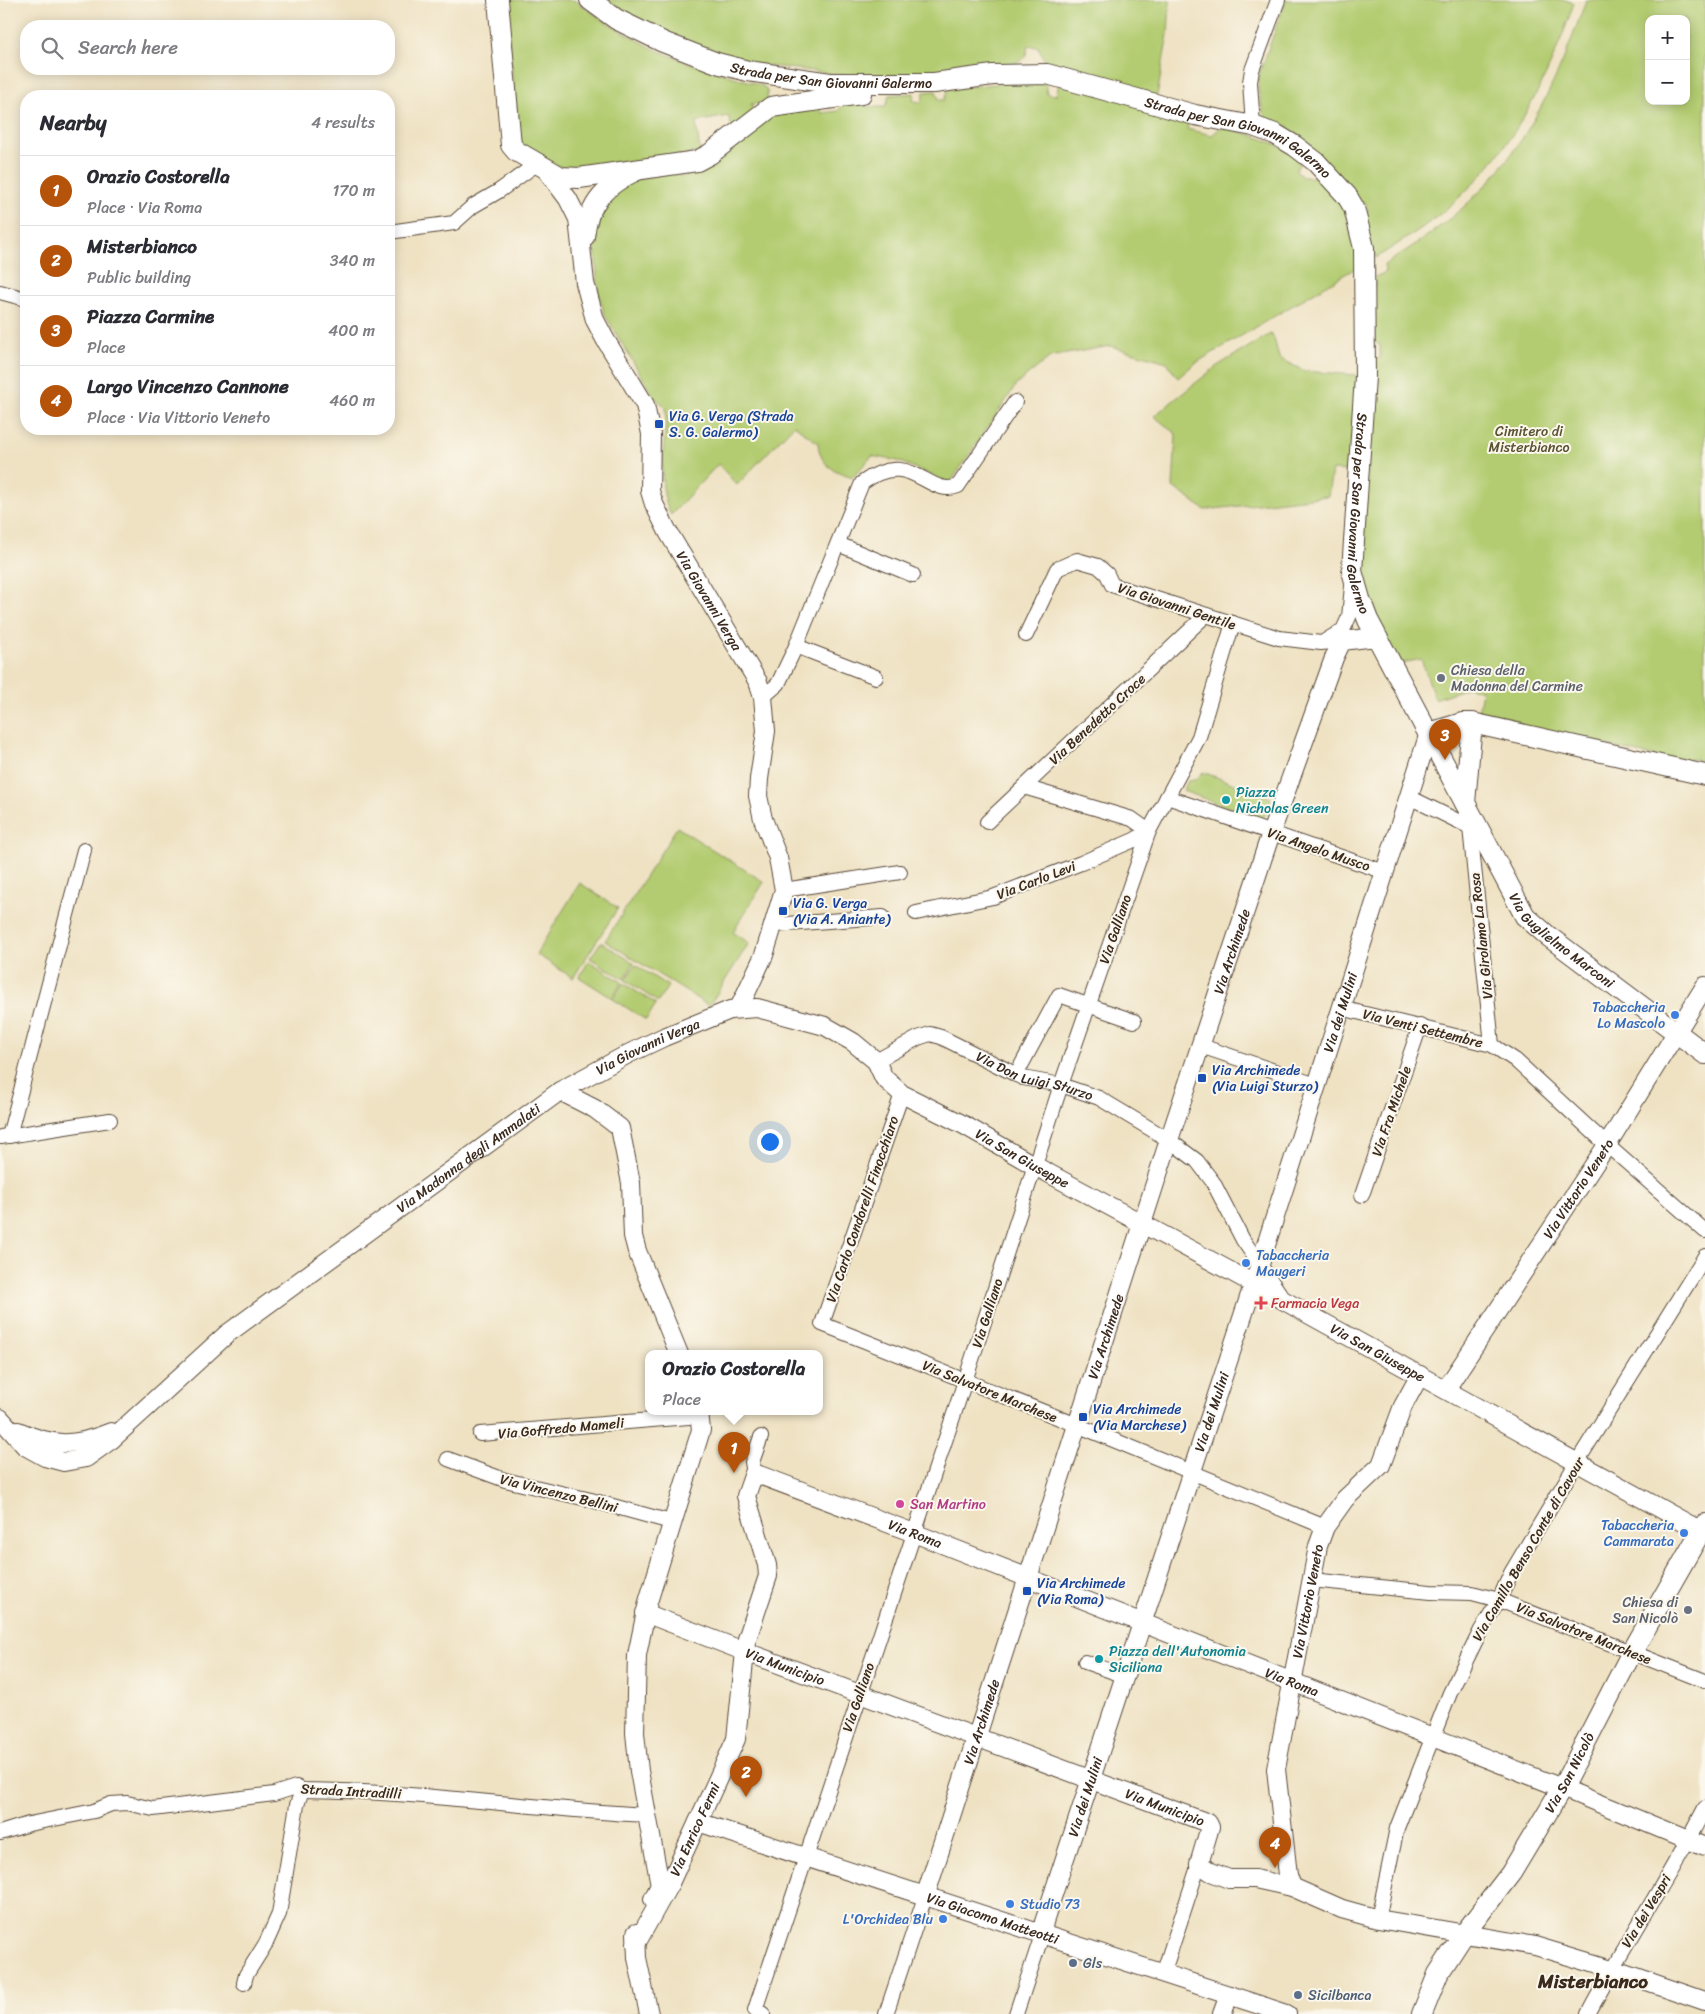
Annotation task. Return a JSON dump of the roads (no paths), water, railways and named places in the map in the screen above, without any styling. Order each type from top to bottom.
[{"type":"main road","name":"Strada per San Giovanni Galermo","points":[[590,0],[616,19],[663,42],[717,63],[748,71],[830,83],[934,83],[993,75],[1047,74],[1195,115],[1253,126],[1275,134],[1316,162],[1347,196],[1354,208],[1364,248],[1365,377],[1352,571],[1360,599],[1372,628],[1427,729]]},
{"type":"main road","points":[[499,1],[511,145],[516,151],[541,166],[567,178],[638,171],[697,161],[710,154],[771,107],[775,101],[775,92],[772,86],[748,71]]},
{"type":"main road","points":[[771,107],[934,83]]},
{"type":"main road","points":[[1427,729],[1462,723],[1475,724],[1705,775]]},
{"type":"main road","points":[[1469,816],[1475,724]]},
{"type":"main road","name":"Via Guglielmo Marconi","points":[[1427,729],[1469,816],[1525,916],[1548,936],[1705,1054]]},
{"type":"main road","name":"Via San Nicolò","points":[[1422,2014],[1438,1974],[1464,1934],[1511,1873],[1562,1788],[1632,1652],[1704,1533]]},
{"type":"street","points":[[1253,126],[1250,82],[1252,70],[1278,0]]},
{"type":"street","points":[[395,231],[454,222],[474,206],[541,166],[568,199],[578,219],[583,255]]},
{"type":"street","points":[[583,255],[586,227],[596,202],[604,191],[622,178],[638,171]]},
{"type":"street","name":"Via Giovanni Verga","points":[[583,255],[586,283],[595,320],[645,405],[651,434],[650,478],[654,504],[668,532],[758,682],[763,697],[766,731],[758,796],[778,858],[784,890],[764,955]]},
{"type":"street","points":[[0,292],[20,297]]},
{"type":"street","points":[[763,697],[778,684],[796,646],[862,483],[887,470],[897,469],[906,471],[943,488],[950,489],[958,486],[1015,402]]},
{"type":"street","points":[[838,544],[913,575]]},
{"type":"street","name":"Via Giovanni Gentile","points":[[1026,635],[1057,569],[1076,560],[1098,566],[1107,574],[1112,585],[1279,638],[1321,644],[1343,636]]},
{"type":"street","points":[[1343,636],[1351,606],[1352,571]]},
{"type":"street","name":"Via Benedetto Croce","points":[[987,822],[1206,615]]},
{"type":"street","name":"Via Galliano","points":[[759,2012],[805,1857],[965,1381],[1061,1085],[1149,831],[1199,737],[1233,623]]},
{"type":"street","points":[[1343,636],[1372,628]]},
{"type":"street","name":"Via Archimede","points":[[886,2014],[1169,1140],[1271,833],[1343,636]]},
{"type":"street","points":[[1321,644],[1330,651],[1333,660]]},
{"type":"street","points":[[796,646],[876,677]]},
{"type":"street","name":"Via dei Mulini","points":[[1016,2014],[1042,1935],[1044,1922],[1092,1780],[1190,1473],[1260,1264],[1407,803],[1427,729]]},
{"type":"street","points":[[1024,787],[1132,819],[1149,831]]},
{"type":"street","name":"Via Angelo Musco","points":[[1167,797],[1385,872]]},
{"type":"street","points":[[1407,803],[1469,816]]},
{"type":"street","name":"Via Girolamo La Rosa","points":[[1469,816],[1492,1045]]},
{"type":"street","name":"Via Carlo Levi","points":[[916,913],[994,897],[1134,840],[1149,831]]},
{"type":"street","points":[[84,850],[4,1137],[110,1120]]},
{"type":"street","points":[[784,890],[900,872]]},
{"type":"street","points":[[774,925],[883,917]]},
{"type":"street","points":[[757,1008],[764,955]]},
{"type":"street","points":[[764,955],[738,1008],[757,1008],[825,1026],[853,1042],[876,1061]]},
{"type":"street","name":"Via Vittorio Veneto","points":[[1446,1389],[1607,1145],[1705,986]]},
{"type":"street","points":[[1016,1075],[1059,995],[1134,1020]]},
{"type":"street","name":"Via Giovanni Verga","points":[[560,1091],[664,1036],[738,1008]]},
{"type":"street","name":"Via Venti Settembre","points":[[1341,1008],[1492,1045],[1515,1060],[1607,1145],[1705,1231]]},
{"type":"street","name":"Via Fra Michele","points":[[1362,1196],[1420,1026]]},
{"type":"street","name":"Via Don Luigi Sturzo","points":[[876,1061],[918,1038],[930,1034],[1023,1078],[1061,1085],[1099,1098],[1169,1140],[1197,1161],[1213,1182],[1243,1240],[1285,1301]]},
{"type":"street","points":[[1201,1046],[1316,1085]]},
{"type":"street","name":"Via San Giuseppe","points":[[876,1061],[884,1078],[902,1094],[964,1125],[1035,1166],[1446,1389],[1704,1533]]},
{"type":"street","points":[[560,1091],[595,1109],[620,1128],[631,1183],[633,1236],[637,1251],[677,1350]]},
{"type":"street","name":"Via Madonna degli Ammalati","points":[[4,1422],[25,1446],[45,1457],[64,1462],[86,1458],[111,1440],[227,1334],[560,1091]]},
{"type":"street","name":"Via Carlo Condorelli Finocchiaro","points":[[822,1324],[902,1094]]},
{"type":"street","name":"Via Camillo Benso Conte di Cavour","points":[[1378,1919],[1393,1840],[1432,1738],[1468,1657],[1499,1600],[1511,1573],[1577,1462],[1705,1256]]},
{"type":"street","name":"Via Salvatore Marchese","points":[[822,1324],[1325,1527]]},
{"type":"street","name":"Via Vittorio Veneto","points":[[1292,1887],[1288,1875],[1276,1769],[1318,1546],[1325,1527],[1345,1499],[1381,1465],[1403,1406],[1420,1375]]},
{"type":"street","name":"Via Goffredo Mameli","points":[[480,1434],[689,1415]]},
{"type":"street","points":[[649,2014],[637,1958],[636,1930],[660,1885],[639,1771],[635,1733],[637,1655],[644,1613],[701,1430],[700,1415]]},
{"type":"street","points":[[760,1475],[752,1462],[761,1436]]},
{"type":"street","name":"Via Vincenzo Bellini","points":[[448,1459],[505,1480],[591,1500],[671,1522]]},
{"type":"street","name":"Via Roma","points":[[760,1475],[914,1533],[1562,1788],[1705,1847]]},
{"type":"street","name":"Via Enrico Fermi","points":[[636,1944],[670,1883],[736,1739],[746,1642],[768,1576],[767,1566],[746,1496],[760,1475]]},
{"type":"street","name":"Via Salvatore Marchese","points":[[1311,1580],[1430,1592],[1472,1593],[1499,1600],[1705,1681]]},
{"type":"street","name":"Via Municipio","points":[[644,1613],[1208,1823],[1210,1827],[1199,1864]]},
{"type":"street","points":[[1084,1662],[1125,1676]]},
{"type":"street","name":"Strada Intradilli","points":[[0,1833],[30,1824],[94,1811],[111,1804],[127,1803],[154,1809],[274,1794],[296,1787],[302,1790],[422,1795],[587,1812],[647,1816]]},
{"type":"street","points":[[244,1983],[246,1975],[266,1943],[279,1914],[296,1814],[302,1790]]},
{"type":"street","name":"Via dei Vespri","points":[[1588,2014],[1612,1968],[1705,1808]]},
{"type":"street","name":"Via Giacomo Matteotti","points":[[698,1822],[1287,2014]]},
{"type":"street","points":[[1163,1974],[1199,1864],[1211,1872],[1228,1879],[1256,1879],[1292,1887],[1342,1909],[1378,1919],[1535,1946],[1612,1968],[1705,2001]]},
{"type":"street","points":[[1222,2014],[1229,1995]]},
{"type":"place","name":"Via G. Verga (Strada S. G. Galermo)","points":[[659,424]]},
{"type":"place","name":"Chiesa della Madonna del Carmine","points":[[1441,678]]},
{"type":"place","name":"Piazza Carmine","points":[[1445,760]]},
{"type":"place","name":"Piazza Nicholas Green","points":[[1226,800]]},
{"type":"place","name":"Via G. Verga (Via A. Aniante)","points":[[783,911]]},
{"type":"place","name":"Tabaccheria Lo Mascolo","points":[[1675,1015]]},
{"type":"place","name":"Via Archimede (Via Luigi Sturzo)","points":[[1202,1078]]},
{"type":"place","name":"Tabaccheria Maugeri","points":[[1246,1263]]},
{"type":"place","name":"Farmacia Vega","points":[[1261,1303]]},
{"type":"place","name":"Via Archimede (Via Marchese)","points":[[1083,1417]]},
{"type":"place","name":"Orazio Costorella","points":[[734,1473]]},
{"type":"place","name":"San Martino","points":[[900,1504]]},
{"type":"place","name":"Tabaccheria Cammarata","points":[[1684,1533]]},
{"type":"place","name":"Via Archimede (Via Roma)","points":[[1027,1591]]},
{"type":"place","name":"Chiesa di San Nicolò","points":[[1688,1610]]},
{"type":"place","name":"Piazza dell'Autonomia Siciliana","points":[[1099,1659]]},
{"type":"place","name":"Misterbianco","points":[[746,1797]]},
{"type":"place","name":"Largo Vincenzo Cannone","points":[[1275,1868]]},
{"type":"place","name":"Studio 73","points":[[1010,1904]]},
{"type":"place","name":"L'Orchidea Blu","points":[[943,1919]]},
{"type":"place","name":"Gls","points":[[1073,1963]]},
{"type":"place","name":"Sicilbanca","points":[[1298,1995]]},
{"type":"district","name":"Misterbianco","points":[[1593,1981]]},
{"type":"park label","name":"Cimitero di Misterbianco","points":[[1529,440]]}]
